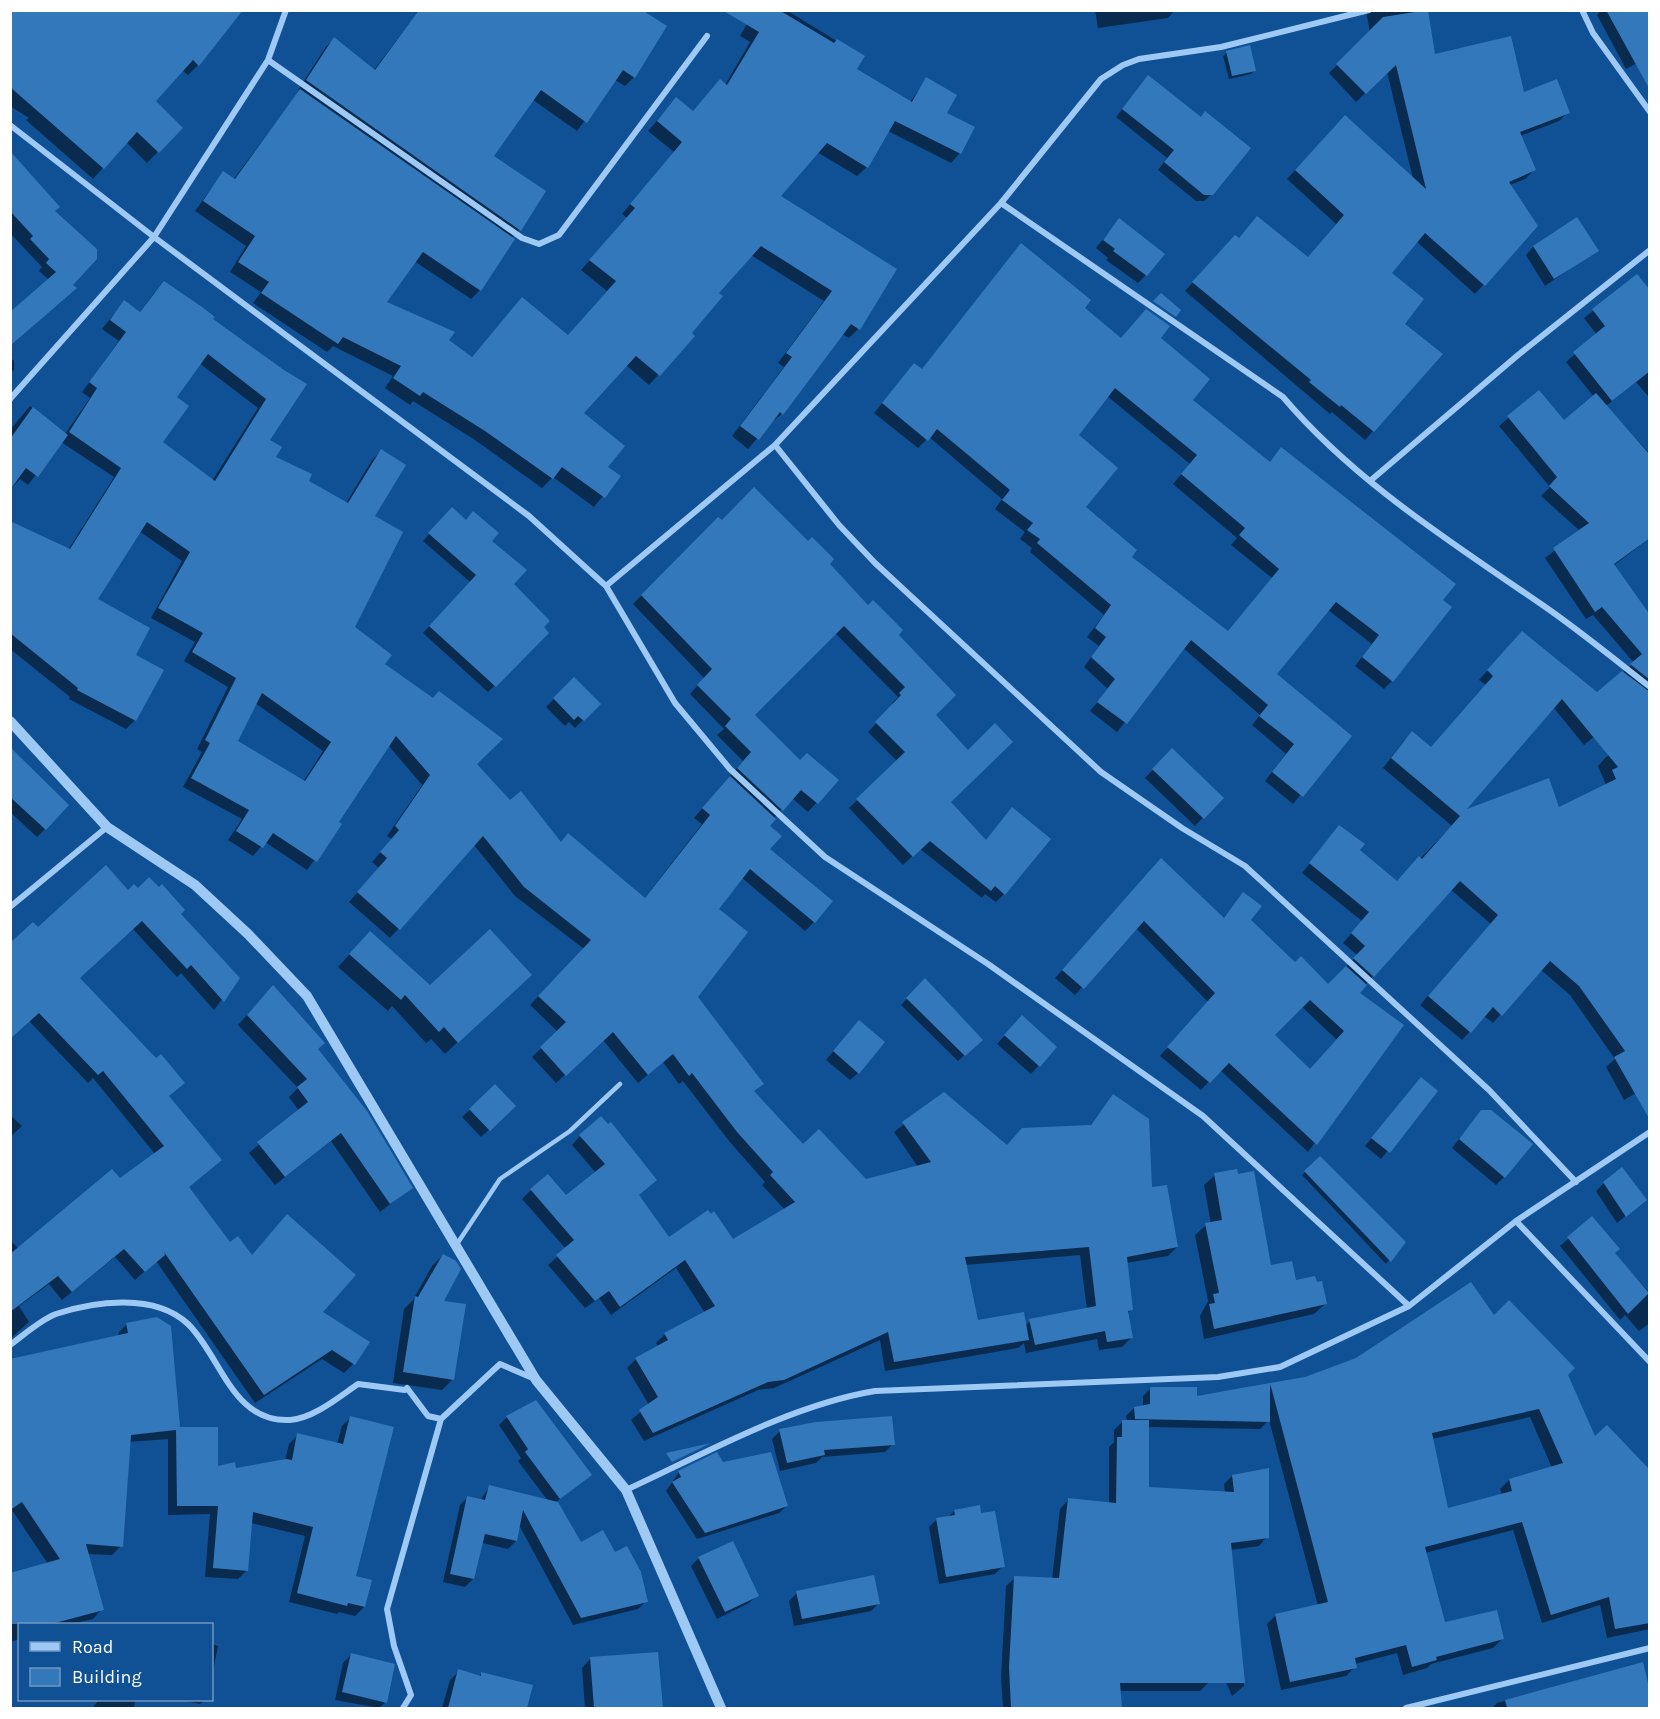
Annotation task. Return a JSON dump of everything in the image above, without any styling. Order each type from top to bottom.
[{"type":"street","points":[[10,399],[154,237],[268,60],[286,10]]},
{"type":"street","points":[[606,586],[775,445],[1000,203],[1101,79],[1123,65],[1139,59],[1221,47],[1369,10]]},
{"type":"street","points":[[1582,10],[1593,33],[1650,112]]},
{"type":"street","points":[[268,60],[522,238],[539,244],[559,235],[706,36]]},
{"type":"street","points":[[10,125],[154,237],[529,516],[606,586],[675,703],[730,769],[825,857],[988,964],[1203,1116],[1409,1306]]},
{"type":"street","points":[[1000,203],[1283,397],[1313,432],[1370,481],[1542,604],[1650,687]]},
{"type":"street","points":[[1370,481],[1518,355],[1650,250]]},
{"type":"street","points":[[775,445],[839,525],[875,563],[1101,772],[1182,828],[1245,866],[1381,993],[1421,1025],[1481,1082],[1576,1182]]},
{"type":"street","points":[[10,721],[106,827],[195,885],[248,934],[307,996],[536,1380],[626,1490],[721,1708]]},
{"type":"street","points":[[10,907],[106,827]]},
{"type":"street","points":[[626,1490],[804,1409],[840,1396],[886,1390],[1218,1377],[1280,1367],[1409,1306],[1516,1221],[1650,1132]]},
{"type":"street","points":[[1516,1221],[1650,1362]]},
{"type":"street","points":[[10,1345],[54,1315],[91,1306],[147,1305],[170,1311],[188,1325],[245,1406],[266,1415],[290,1420],[321,1409],[358,1384],[405,1390],[407,1388],[428,1416],[441,1419]]},
{"type":"street","points":[[403,1708],[411,1695],[394,1646],[387,1609],[441,1419],[500,1364],[536,1380]]},
{"type":"street","points":[[1406,1708],[1650,1648]]},
{"type":"lane","points":[[455,1246],[500,1179],[570,1131],[620,1084]]},
{"type":"building","points":[[10,10],[243,10],[199,66],[193,60],[156,101],[183,128],[159,153],[137,132],[104,169],[10,87]]},
{"type":"building","points":[[419,10],[642,10],[667,26],[635,78],[623,70],[587,123],[541,90],[494,156],[546,191],[521,231],[306,80],[334,37],[375,70]]},
{"type":"building","points":[[722,10],[779,10],[834,43],[837,39],[865,56],[857,69],[912,102],[926,77],[957,95],[947,113],[975,127],[961,154],[895,121],[868,168],[827,143],[781,196],[897,269],[860,330],[851,324],[783,415],[780,412],[759,440],[740,426],[792,357],[786,353],[832,291],[761,246],[719,293],[723,296],[692,333],[695,336],[660,376],[636,356],[584,413],[625,446],[608,467],[621,476],[605,498],[562,467],[553,479],[485,431],[423,392],[420,396],[393,378],[401,366],[343,337],[338,344],[261,293],[269,282],[238,262],[255,236],[203,201],[223,171],[235,179],[300,89],[515,239],[481,291],[423,252],[387,302],[455,332],[449,340],[472,357],[522,297],[568,335],[616,281],[589,260],[635,208],[630,204],[682,142],[657,121],[676,97],[693,111],[720,79],[727,85],[759,32]]},
{"type":"building","points":[[1428,10],[1435,54],[1511,36],[1524,92],[1557,79],[1570,113],[1520,132],[1536,170],[1509,182],[1538,226],[1485,286],[1425,233],[1392,273],[1424,299],[1405,324],[1443,354],[1374,432],[1309,382],[1311,380],[1192,282],[1235,235],[1239,238],[1257,216],[1308,257],[1344,215],[1295,170],[1345,115],[1426,189],[1396,65],[1366,94],[1336,64],[1383,17]]},
{"type":"building","points":[[1606,10],[1650,10],[1650,90]]},
{"type":"building","points":[[1250,45],[1256,71],[1232,76],[1226,51]]},
{"type":"building","points":[[1148,75],[1201,117],[1205,111],[1251,148],[1213,195],[1204,195],[1164,162],[1174,150],[1122,109]]},
{"type":"building","points":[[10,151],[60,207],[55,211],[97,249],[97,259],[73,285],[77,288],[10,346],[10,312],[56,272],[46,263],[49,259],[30,239],[33,236],[10,211]]},
{"type":"building","points":[[1577,217],[1599,251],[1554,279],[1533,246]]},
{"type":"building","points":[[1119,218],[1165,254],[1147,276],[1113,251],[1115,249],[1103,240]]},
{"type":"building","points":[[1021,243],[1091,300],[1085,308],[1121,338],[1146,309],[1170,326],[1161,338],[1210,379],[1193,400],[1270,462],[1281,447],[1456,584],[1443,600],[1452,607],[1393,682],[1362,657],[1379,635],[1336,602],[1277,674],[1352,736],[1303,797],[1272,772],[1294,744],[1259,716],[1268,705],[1191,640],[1127,724],[1097,702],[1115,679],[1091,657],[1106,637],[1095,628],[1111,605],[1037,543],[1040,539],[1027,530],[1033,523],[1002,500],[1010,490],[937,429],[928,441],[882,403],[914,363],[922,369]],"holes":[[[1115,388],[1197,455],[1181,474],[1245,528],[1239,535],[1279,569],[1228,631],[1132,557],[1137,550],[1086,507],[1118,468],[1079,435]]]},
{"type":"building","points":[[1637,274],[1650,290],[1650,371],[1612,401],[1573,352],[1605,326],[1592,309]]},
{"type":"building","points":[[164,281],[215,317],[213,319],[307,384],[270,440],[282,447],[276,457],[312,474],[309,481],[348,503],[381,449],[406,465],[375,516],[403,532],[355,627],[392,655],[385,664],[433,698],[439,691],[503,739],[477,764],[510,800],[521,791],[561,842],[568,833],[645,898],[710,815],[702,808],[730,776],[776,819],[770,826],[782,836],[770,849],[833,901],[815,923],[750,869],[719,909],[748,932],[698,997],[764,1084],[754,1091],[803,1144],[819,1129],[866,1179],[931,1162],[902,1122],[944,1092],[1007,1145],[1022,1128],[1091,1125],[1113,1094],[1149,1119],[1152,1187],[1167,1185],[1178,1247],[1127,1257],[1133,1310],[1128,1311],[1133,1338],[1107,1342],[1105,1331],[1035,1345],[1029,1319],[1096,1306],[1089,1247],[965,1257],[978,1320],[1024,1312],[1029,1340],[894,1362],[888,1332],[784,1380],[768,1382],[653,1433],[639,1410],[658,1397],[635,1358],[668,1340],[664,1333],[715,1306],[685,1260],[620,1307],[609,1291],[595,1301],[556,1255],[574,1240],[530,1189],[548,1174],[566,1195],[605,1164],[579,1135],[601,1116],[608,1124],[611,1122],[657,1180],[639,1195],[669,1237],[708,1210],[711,1214],[714,1211],[733,1239],[795,1202],[770,1175],[773,1172],[737,1132],[692,1073],[689,1076],[673,1054],[648,1075],[613,1032],[566,1076],[540,1047],[566,1022],[538,996],[591,940],[524,887],[483,836],[400,930],[357,892],[387,858],[380,852],[399,830],[395,826],[430,775],[396,736],[339,822],[342,824],[317,862],[273,833],[263,848],[236,831],[249,810],[191,778],[210,743],[205,740],[236,678],[192,652],[203,633],[158,608],[190,552],[147,522],[98,599],[150,628],[136,655],[164,670],[136,721],[77,690],[78,688],[10,633],[10,521],[70,549],[121,468],[69,432],[97,388],[89,382],[126,332],[110,320],[124,300],[140,312]],"holes":[[[208,354],[266,399],[215,481],[163,442],[189,406],[177,397]],[[262,693],[331,742],[305,781],[238,741]]]},
{"type":"building","points":[[1161,293],[1181,310],[1176,317],[1153,301]]},
{"type":"building","points":[[1539,390],[1564,420],[1596,393],[1650,455],[1650,538],[1614,564],[1650,615],[1650,680],[1630,664],[1642,654],[1602,607],[1595,612],[1553,548],[1589,523],[1549,486],[1557,477],[1507,416]]},
{"type":"building","points":[[33,407],[68,435],[38,477],[26,468],[10,490],[10,439]]},
{"type":"building","points":[[754,487],[808,541],[812,537],[834,559],[830,564],[868,605],[873,600],[903,630],[899,635],[956,695],[936,715],[968,750],[995,723],[1013,742],[951,802],[986,840],[1012,807],[1051,839],[1005,895],[995,886],[991,891],[930,841],[913,857],[856,799],[905,752],[875,722],[901,695],[899,693],[905,687],[844,626],[755,715],[800,760],[807,753],[839,780],[818,804],[801,790],[783,811],[737,768],[751,752],[725,726],[731,719],[697,685],[712,669],[641,595],[718,517],[722,520]]},
{"type":"building","points":[[452,507],[466,520],[473,511],[499,533],[492,541],[527,570],[514,584],[550,621],[544,627],[549,633],[496,687],[429,626],[476,575],[428,533]]},
{"type":"building","points":[[1522,631],[1597,692],[1622,671],[1650,692],[1650,1120],[1614,1057],[1625,1051],[1579,986],[1550,961],[1502,1016],[1493,1007],[1471,1033],[1428,996],[1498,915],[1460,881],[1374,977],[1353,958],[1365,946],[1351,933],[1369,912],[1309,863],[1339,825],[1365,844],[1360,850],[1397,881],[1419,856],[1422,859],[1460,816],[1391,758],[1412,731],[1431,747],[1493,676],[1487,670]],"holes":[[[1562,699],[1618,767],[1612,770],[1616,779],[1559,807],[1549,778],[1467,809]]]},
{"type":"building","points":[[574,677],[601,704],[584,721],[578,716],[574,720],[553,698]]},
{"type":"building","points":[[10,747],[69,805],[46,830],[10,797]]},
{"type":"building","points":[[1172,748],[1224,798],[1204,819],[1152,769]]},
{"type":"building","points":[[1161,858],[1224,918],[1243,892],[1262,906],[1251,920],[1295,962],[1301,956],[1328,984],[1346,966],[1367,985],[1360,993],[1404,1025],[1317,1145],[1229,1063],[1210,1083],[1167,1047],[1215,993],[1144,921],[1084,989],[1062,970]],"holes":[[[1310,1000],[1344,1031],[1310,1069],[1275,1035]]]},
{"type":"building","points":[[106,865],[128,890],[134,884],[138,888],[149,877],[159,887],[162,884],[185,910],[181,914],[240,978],[224,1002],[191,965],[187,969],[142,921],[80,978],[156,1058],[161,1054],[185,1083],[169,1096],[222,1160],[189,1187],[230,1242],[238,1236],[252,1255],[287,1214],[356,1275],[323,1312],[370,1342],[355,1365],[332,1350],[264,1395],[164,1252],[165,1255],[145,1272],[124,1249],[72,1292],[58,1276],[10,1312],[10,1254],[112,1169],[120,1178],[164,1146],[103,1071],[98,1075],[39,1013],[10,1039],[10,943],[33,922],[38,927]]},
{"type":"building","points":[[490,929],[532,975],[458,1043],[444,1027],[439,1032],[405,995],[401,1000],[349,954],[370,931],[430,985]]},
{"type":"building","points":[[925,978],[983,1040],[965,1056],[906,998]]},
{"type":"building","points":[[273,985],[325,1043],[318,1049],[367,1111],[413,1188],[390,1204],[341,1133],[285,1177],[257,1142],[308,1102],[297,1087],[307,1079],[247,1015]]},
{"type":"building","points":[[1022,1015],[1057,1047],[1040,1067],[1004,1035]]},
{"type":"building","points":[[859,1020],[885,1042],[859,1074],[833,1051]]},
{"type":"building","points":[[1421,1077],[1438,1091],[1390,1153],[1371,1138]]},
{"type":"building","points":[[495,1084],[516,1106],[490,1131],[469,1109]]},
{"type":"building","points":[[1481,1110],[1491,1110],[1533,1144],[1505,1178],[1459,1139]]},
{"type":"building","points":[[1320,1156],[1406,1242],[1391,1262],[1304,1171]]},
{"type":"building","points":[[1622,1167],[1647,1200],[1626,1217],[1603,1182]]},
{"type":"building","points":[[1237,1169],[1238,1174],[1254,1171],[1271,1265],[1292,1261],[1296,1280],[1315,1276],[1317,1282],[1322,1281],[1327,1304],[1214,1329],[1209,1304],[1215,1303],[1213,1294],[1219,1293],[1205,1223],[1222,1220],[1214,1173]]},
{"type":"building","points":[[1592,1216],[1620,1249],[1615,1253],[1649,1293],[1628,1314],[1567,1237]]},
{"type":"building","points":[[443,1254],[456,1261],[461,1269],[444,1301],[466,1304],[454,1380],[403,1372],[415,1296],[418,1297]]},
{"type":"building","points":[[1471,1282],[1494,1315],[1509,1300],[1575,1368],[1568,1375],[1595,1436],[1607,1425],[1650,1470],[1650,1623],[1615,1629],[1609,1597],[1551,1615],[1522,1522],[1425,1547],[1445,1622],[1497,1610],[1504,1639],[1436,1657],[1437,1660],[1412,1667],[1406,1645],[1355,1658],[1357,1668],[1290,1682],[1275,1614],[1328,1602],[1270,1383],[1305,1377],[1356,1358]],"holes":[[[1539,1409],[1563,1463],[1509,1479],[1512,1491],[1448,1508],[1432,1433]]]},
{"type":"building","points":[[157,1317],[171,1326],[180,1427],[218,1427],[218,1466],[235,1462],[236,1468],[286,1459],[292,1460],[297,1433],[343,1444],[350,1416],[394,1427],[356,1576],[372,1580],[365,1607],[348,1603],[347,1606],[297,1593],[313,1527],[253,1512],[248,1571],[213,1568],[218,1506],[177,1506],[176,1430],[131,1435],[123,1547],[86,1544],[104,1610],[55,1623],[10,1624],[10,1573],[60,1559],[22,1502],[10,1510],[10,1359],[128,1333],[126,1323]]},
{"type":"building","points":[[1270,1383],[1270,1422],[1135,1419],[1134,1407],[1150,1404],[1150,1387],[1197,1387],[1197,1396]]},
{"type":"building","points":[[536,1400],[592,1475],[560,1499],[525,1452],[528,1449],[506,1416]]},
{"type":"building","points":[[892,1416],[895,1445],[824,1450],[825,1455],[787,1463],[779,1429],[816,1422]]},
{"type":"building","points":[[1122,1420],[1149,1420],[1149,1487],[1234,1492],[1232,1475],[1269,1468],[1269,1538],[1231,1543],[1245,1683],[1120,1683],[1122,1708],[1011,1708],[1009,1667],[1014,1576],[1059,1578],[1068,1498],[1116,1503],[1117,1437],[1122,1437]]},
{"type":"building","points":[[711,1443],[672,1462],[666,1453]]},
{"type":"building","points":[[717,1452],[723,1462],[771,1452],[788,1506],[705,1533],[672,1482],[681,1477],[678,1471]]},
{"type":"building","points":[[489,1485],[558,1502],[581,1542],[603,1530],[615,1552],[627,1546],[641,1572],[648,1602],[581,1618],[523,1510],[517,1541],[485,1534],[474,1579],[450,1574],[467,1496],[485,1500]]},
{"type":"building","points":[[980,1505],[981,1513],[995,1511],[1005,1567],[946,1577],[936,1518],[955,1515],[954,1510]]},
{"type":"building","points":[[733,1541],[759,1596],[725,1612],[698,1557]]},
{"type":"building","points":[[874,1575],[880,1604],[802,1619],[796,1591]]},
{"type":"building","points":[[658,1652],[663,1708],[594,1708],[590,1657]]},
{"type":"building","points":[[351,1653],[395,1664],[387,1703],[342,1692]]},
{"type":"building","points":[[1643,1662],[1650,1692],[1650,1708],[1507,1708],[1505,1700]]},
{"type":"building","points":[[458,1669],[481,1676],[481,1672],[533,1685],[527,1708],[448,1708]]}]
